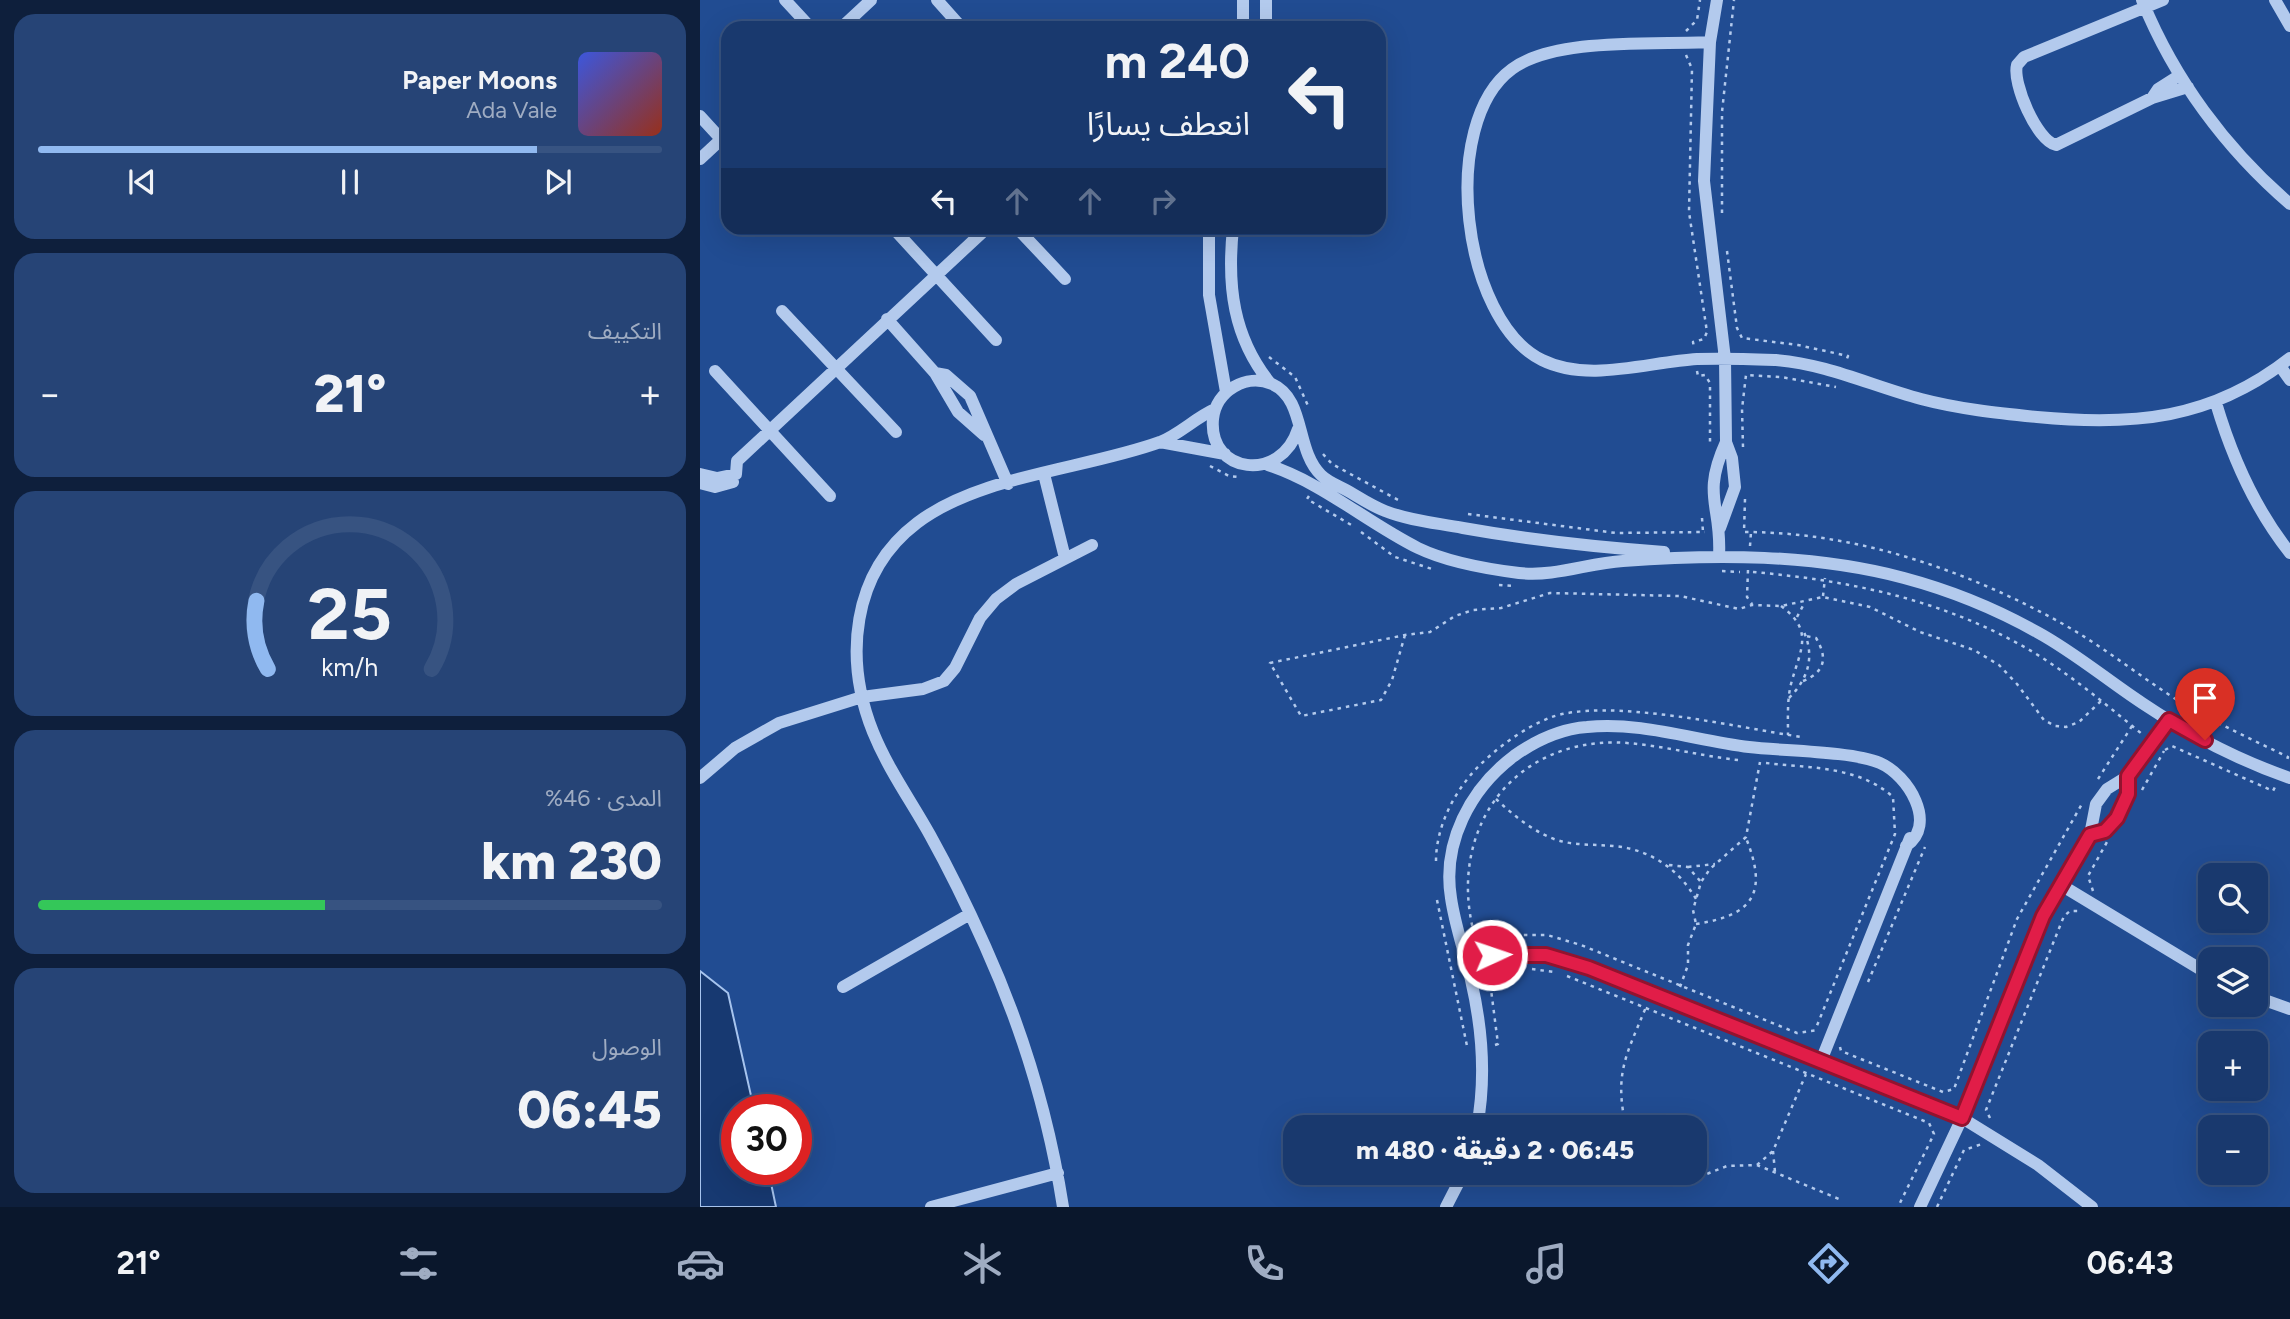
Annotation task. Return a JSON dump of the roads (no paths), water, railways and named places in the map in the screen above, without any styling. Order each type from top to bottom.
[{"type":"street","points":[[785,0],[804,21]]},
{"type":"street","points":[[848,21],[871,0]]},
{"type":"street","points":[[937,0],[956,21]]},
{"type":"street","points":[[1243,0],[1243,21]]},
{"type":"street","points":[[1266,0],[1266,21]]},
{"type":"street","points":[[1717,0],[1710,42],[1704,181],[1725,359],[1726,442],[1735,487],[1720,530],[1718,556]]},
{"type":"street","points":[[2163,0],[2144,4],[2024,57],[2017,65],[2015,76],[2038,133],[2045,142],[2056,145],[2152,98],[2188,87]]},
{"type":"street","points":[[2275,0],[2290,26]]},
{"type":"street","points":[[2144,4],[2180,75],[2231,146],[2290,204]]},
{"type":"street","points":[[1710,42],[1555,50],[1532,57],[1511,69],[1494,85],[1480,113],[1469,156],[1471,232],[1484,282],[1503,322],[1519,344],[1530,352],[1569,370],[1696,359],[1799,362],[1941,404],[2047,418],[2106,421],[2150,419],[2216,403],[2247,388],[2285,362],[2290,380]]},
{"type":"street","points":[[2152,98],[2158,89],[2180,75]]},
{"type":"street","points":[[700,116],[721,133]]},
{"type":"street","points":[[700,159],[721,140]]},
{"type":"street","points":[[900,235],[996,340]]},
{"type":"street","points":[[700,474],[717,478],[736,474],[737,461],[979,235]]},
{"type":"street","points":[[1024,235],[1065,279]]},
{"type":"street","points":[[1209,235],[1209,295],[1226,392]]},
{"type":"street","points":[[1233,235],[1230,272],[1237,325],[1249,354],[1270,383],[1292,402],[1298,429],[1318,472],[1348,499],[1429,553],[1507,571],[1556,573],[1612,561],[1699,556],[1814,562],[1859,569],[1948,593],[2036,631],[2169,720],[2223,750],[2286,777]]},
{"type":"street","points":[[782,311],[896,432]]},
{"type":"street","points":[[887,319],[935,373],[958,412],[984,435]]},
{"type":"street","points":[[715,371],[830,496]]},
{"type":"street","points":[[935,373],[946,375],[970,396],[981,417],[984,435],[1008,484]]},
{"type":"street","points":[[1063,1207],[1058,1174],[1027,1055],[1001,983],[951,873],[881,751],[862,697],[857,624],[866,590],[883,558],[904,534],[928,516],[964,498],[1160,442],[1215,409],[1226,392],[1252,381],[1270,383]]},
{"type":"street","points":[[2216,403],[2232,450],[2253,496],[2290,553]]},
{"type":"street","points":[[1215,409],[1215,438],[1226,454],[1241,464],[1268,465],[1348,499],[1393,514],[1534,541],[1699,556]]},
{"type":"street","points":[[1268,465],[1290,447],[1298,429]]},
{"type":"street","points":[[1160,442],[1226,454]]},
{"type":"street","points":[[1720,530],[1714,514],[1711,485],[1726,442]]},
{"type":"street","points":[[700,483],[715,487],[735,480],[741,475],[737,461]]},
{"type":"street","points":[[1044,474],[1065,558]]},
{"type":"street","points":[[700,778],[736,748],[763,731],[796,717],[844,705],[862,697],[923,689],[944,681],[955,668],[981,618],[996,599],[1016,584],[1092,545]]},
{"type":"street","points":[[1920,1207],[1962,1118],[2028,949],[2090,835],[2092,812],[2101,796],[2128,776],[2151,741],[2169,720]]},
{"type":"street","points":[[1478,1115],[1481,1046],[1475,1001],[1449,884],[1454,840],[1467,810],[1491,777],[1514,756],[1541,740],[1578,728],[1618,726],[1745,747],[1839,756],[1882,772],[1903,788],[1911,808],[1915,830],[1906,846],[1821,1061]]},
{"type":"street","points":[[2090,835],[2105,831],[2117,818],[2128,794],[2128,776]]},
{"type":"street","points":[[2061,885],[2198,968]]},
{"type":"street","points":[[843,987],[970,914]]},
{"type":"street","points":[[1464,956],[1546,955],[1589,968],[1962,1118],[2038,1165],[2092,1207]]},
{"type":"street","points":[[2268,1001],[2290,1009]]},
{"type":"street","points":[[931,1207],[1058,1174]]},
{"type":"street","points":[[1446,1207],[1457,1185]]},
{"type":"water","points":[[700,971],[728,993],[751,1094],[721,1094],[721,1185],[771,1185],[776,1207],[700,1207]]}]
